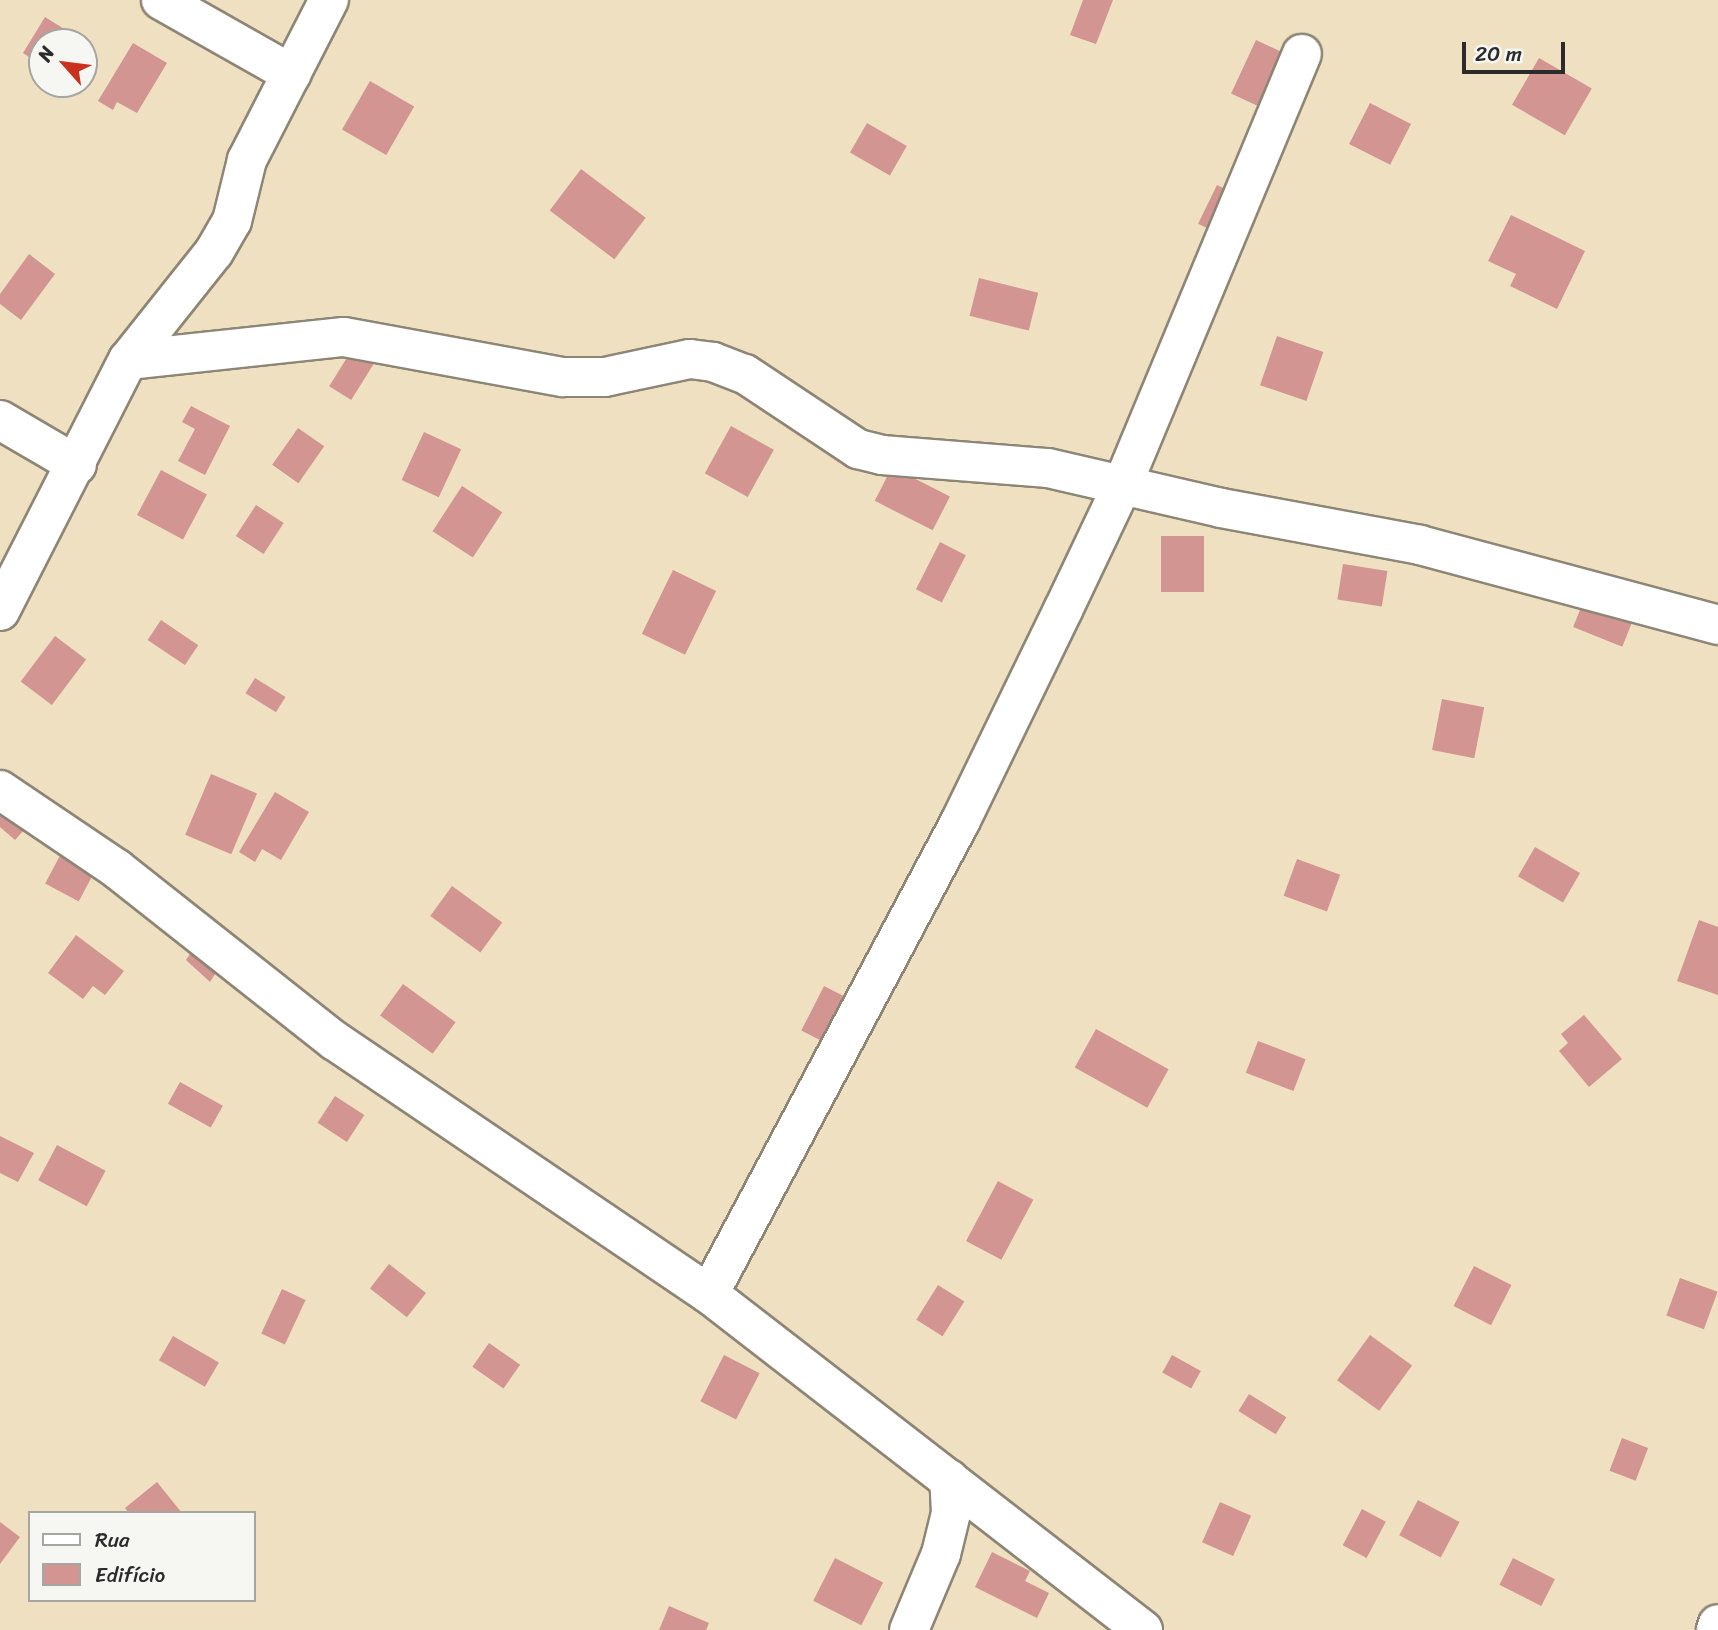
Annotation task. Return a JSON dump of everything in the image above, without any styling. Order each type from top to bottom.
[{"type":"street","points":[[161,0],[292,74]]},
{"type":"street","points":[[0,611],[77,465],[128,360],[214,252],[232,221],[247,159],[329,0]]},
{"type":"street","points":[[709,1294],[960,822],[1122,486],[1302,54]]},
{"type":"street","points":[[128,360],[344,337],[563,377],[605,377],[690,359],[713,362],[745,374],[858,449],[882,455],[1048,468],[1122,486],[1420,545],[1718,625]]},
{"type":"street","points":[[0,420],[77,465]]},
{"type":"street","points":[[0,790],[117,869],[335,1041],[709,1294],[1143,1630]]},
{"type":"street","points":[[909,1630],[941,1554],[951,1513],[949,1479]]},
{"type":"street","points":[[1716,1630],[1718,1624]]},
{"type":"building","points":[[1083,0],[1113,0],[1096,44],[1070,35]]},
{"type":"building","points":[[45,17],[63,28],[38,28]]},
{"type":"building","points":[[1256,40],[1288,55],[1263,108],[1231,93]]},
{"type":"building","points":[[133,43],[167,63],[137,113],[117,102],[113,110],[98,101]]},
{"type":"building","points":[[1539,58],[1592,88],[1565,135],[1512,105]]},
{"type":"building","points":[[370,81],[414,106],[386,155],[342,129]]},
{"type":"building","points":[[1370,103],[1411,124],[1390,165],[1349,144]]},
{"type":"building","points":[[867,123],[907,146],[890,175],[850,152]]},
{"type":"building","points":[[581,169],[646,218],[614,259],[550,211]]},
{"type":"building","points":[[1217,185],[1254,203],[1235,242],[1198,224]]},
{"type":"building","points":[[1511,215],[1585,251],[1557,309],[1510,286],[1516,274],[1488,261]]},
{"type":"building","points":[[29,254],[55,274],[21,320],[0,304],[0,294]]},
{"type":"building","points":[[979,278],[1038,293],[1029,331],[970,316]]},
{"type":"building","points":[[1277,336],[1323,352],[1306,401],[1260,385]]},
{"type":"building","points":[[353,348],[375,362],[351,400],[329,386]]},
{"type":"building","points":[[191,406],[230,426],[205,475],[178,461],[195,429],[182,422]]},
{"type":"building","points":[[731,426],[774,450],[748,497],[705,473]]},
{"type":"building","points":[[298,428],[324,446],[298,483],[272,465]]},
{"type":"building","points":[[424,432],[461,449],[439,497],[402,480]]},
{"type":"building","points":[[892,467],[950,497],[933,530],[875,501]]},
{"type":"building","points":[[161,470],[207,494],[183,539],[137,515]]},
{"type":"building","points":[[462,486],[502,512],[473,557],[433,531]]},
{"type":"building","points":[[256,505],[284,523],[264,554],[236,536]]},
{"type":"building","points":[[1161,536],[1204,536],[1204,592],[1161,592]]},
{"type":"building","points":[[940,542],[966,555],[942,602],[916,589]]},
{"type":"building","points":[[1343,564],[1387,571],[1382,607],[1337,600]]},
{"type":"building","points":[[673,570],[716,591],[685,655],[642,634]]},
{"type":"building","points":[[1584,600],[1633,620],[1622,647],[1573,627]]},
{"type":"building","points":[[161,620],[198,645],[185,665],[148,640]]},
{"type":"building","points":[[55,636],[86,659],[52,705],[21,682]]},
{"type":"building","points":[[255,678],[286,697],[276,712],[245,693]]},
{"type":"building","points":[[1442,699],[1484,707],[1474,758],[1432,750]]},
{"type":"building","points":[[211,774],[257,794],[231,854],[185,835]]},
{"type":"building","points":[[0,778],[42,810],[15,840],[0,827]]},
{"type":"building","points":[[275,792],[309,812],[281,860],[262,849],[255,862],[239,852]]},
{"type":"building","points":[[1535,847],[1580,873],[1563,902],[1518,876]]},
{"type":"building","points":[[63,850],[97,868],[79,901],[45,884]]},
{"type":"building","points":[[1297,859],[1340,875],[1327,911],[1284,896]]},
{"type":"building","points":[[452,886],[502,922],[480,952],[430,916]]},
{"type":"building","points":[[1699,920],[1718,927],[1718,995],[1677,981]]},
{"type":"building","points":[[76,935],[124,971],[105,995],[93,986],[83,999],[48,973]]},
{"type":"building","points":[[199,940],[226,957],[210,982],[186,960]]},
{"type":"building","points":[[403,984],[456,1022],[433,1054],[380,1016]]},
{"type":"building","points":[[824,986],[855,1002],[832,1046],[801,1031]]},
{"type":"building","points":[[1584,1015],[1622,1059],[1589,1087],[1559,1051],[1568,1043],[1561,1034]]},
{"type":"building","points":[[1096,1029],[1169,1069],[1147,1108],[1075,1067]]},
{"type":"building","points":[[1258,1041],[1306,1059],[1293,1091],[1246,1073]]},
{"type":"building","points":[[180,1082],[223,1106],[211,1128],[168,1104]]},
{"type":"building","points":[[335,1096],[364,1115],[347,1142],[318,1123]]},
{"type":"building","points":[[0,1136],[34,1153],[18,1182],[0,1173]]},
{"type":"building","points":[[57,1145],[106,1171],[87,1206],[38,1180]]},
{"type":"building","points":[[998,1181],[1033,1200],[1001,1260],[966,1241]]},
{"type":"building","points":[[389,1264],[426,1293],[407,1317],[370,1288]]},
{"type":"building","points":[[1474,1266],[1511,1285],[1491,1325],[1454,1306]]},
{"type":"building","points":[[1680,1278],[1718,1292],[1704,1329],[1666,1316]]},
{"type":"building","points":[[938,1285],[964,1301],[943,1336],[916,1320]]},
{"type":"building","points":[[282,1289],[306,1300],[285,1344],[261,1333]]},
{"type":"building","points":[[1370,1335],[1412,1366],[1379,1411],[1337,1380]]},
{"type":"building","points":[[173,1336],[219,1362],[205,1387],[159,1360]]},
{"type":"building","points":[[489,1343],[520,1365],[503,1389],[472,1367]]},
{"type":"building","points":[[724,1355],[760,1373],[736,1419],[700,1401]]},
{"type":"building","points":[[1172,1355],[1201,1371],[1191,1388],[1162,1372]]},
{"type":"building","points":[[1249,1394],[1286,1417],[1276,1434],[1238,1411]]},
{"type":"building","points":[[1622,1438],[1648,1448],[1636,1481],[1609,1471]]},
{"type":"building","points":[[157,1482],[180,1511],[127,1511],[125,1508]]},
{"type":"building","points":[[1418,1500],[1459,1522],[1441,1557],[1399,1535]]},
{"type":"building","points":[[1220,1502],[1251,1516],[1233,1556],[1202,1542]]},
{"type":"building","points":[[1362,1509],[1386,1522],[1367,1558],[1343,1545]]},
{"type":"building","points":[[0,1522],[20,1537],[0,1564]]},
{"type":"building","points":[[992,1552],[1030,1571],[1025,1581],[1049,1593],[1037,1618],[975,1587]]},
{"type":"building","points":[[835,1558],[883,1583],[861,1625],[813,1601]]},
{"type":"building","points":[[1513,1558],[1555,1579],[1541,1606],[1499,1585]]},
{"type":"building","points":[[669,1606],[709,1623],[706,1630],[659,1630]]}]
